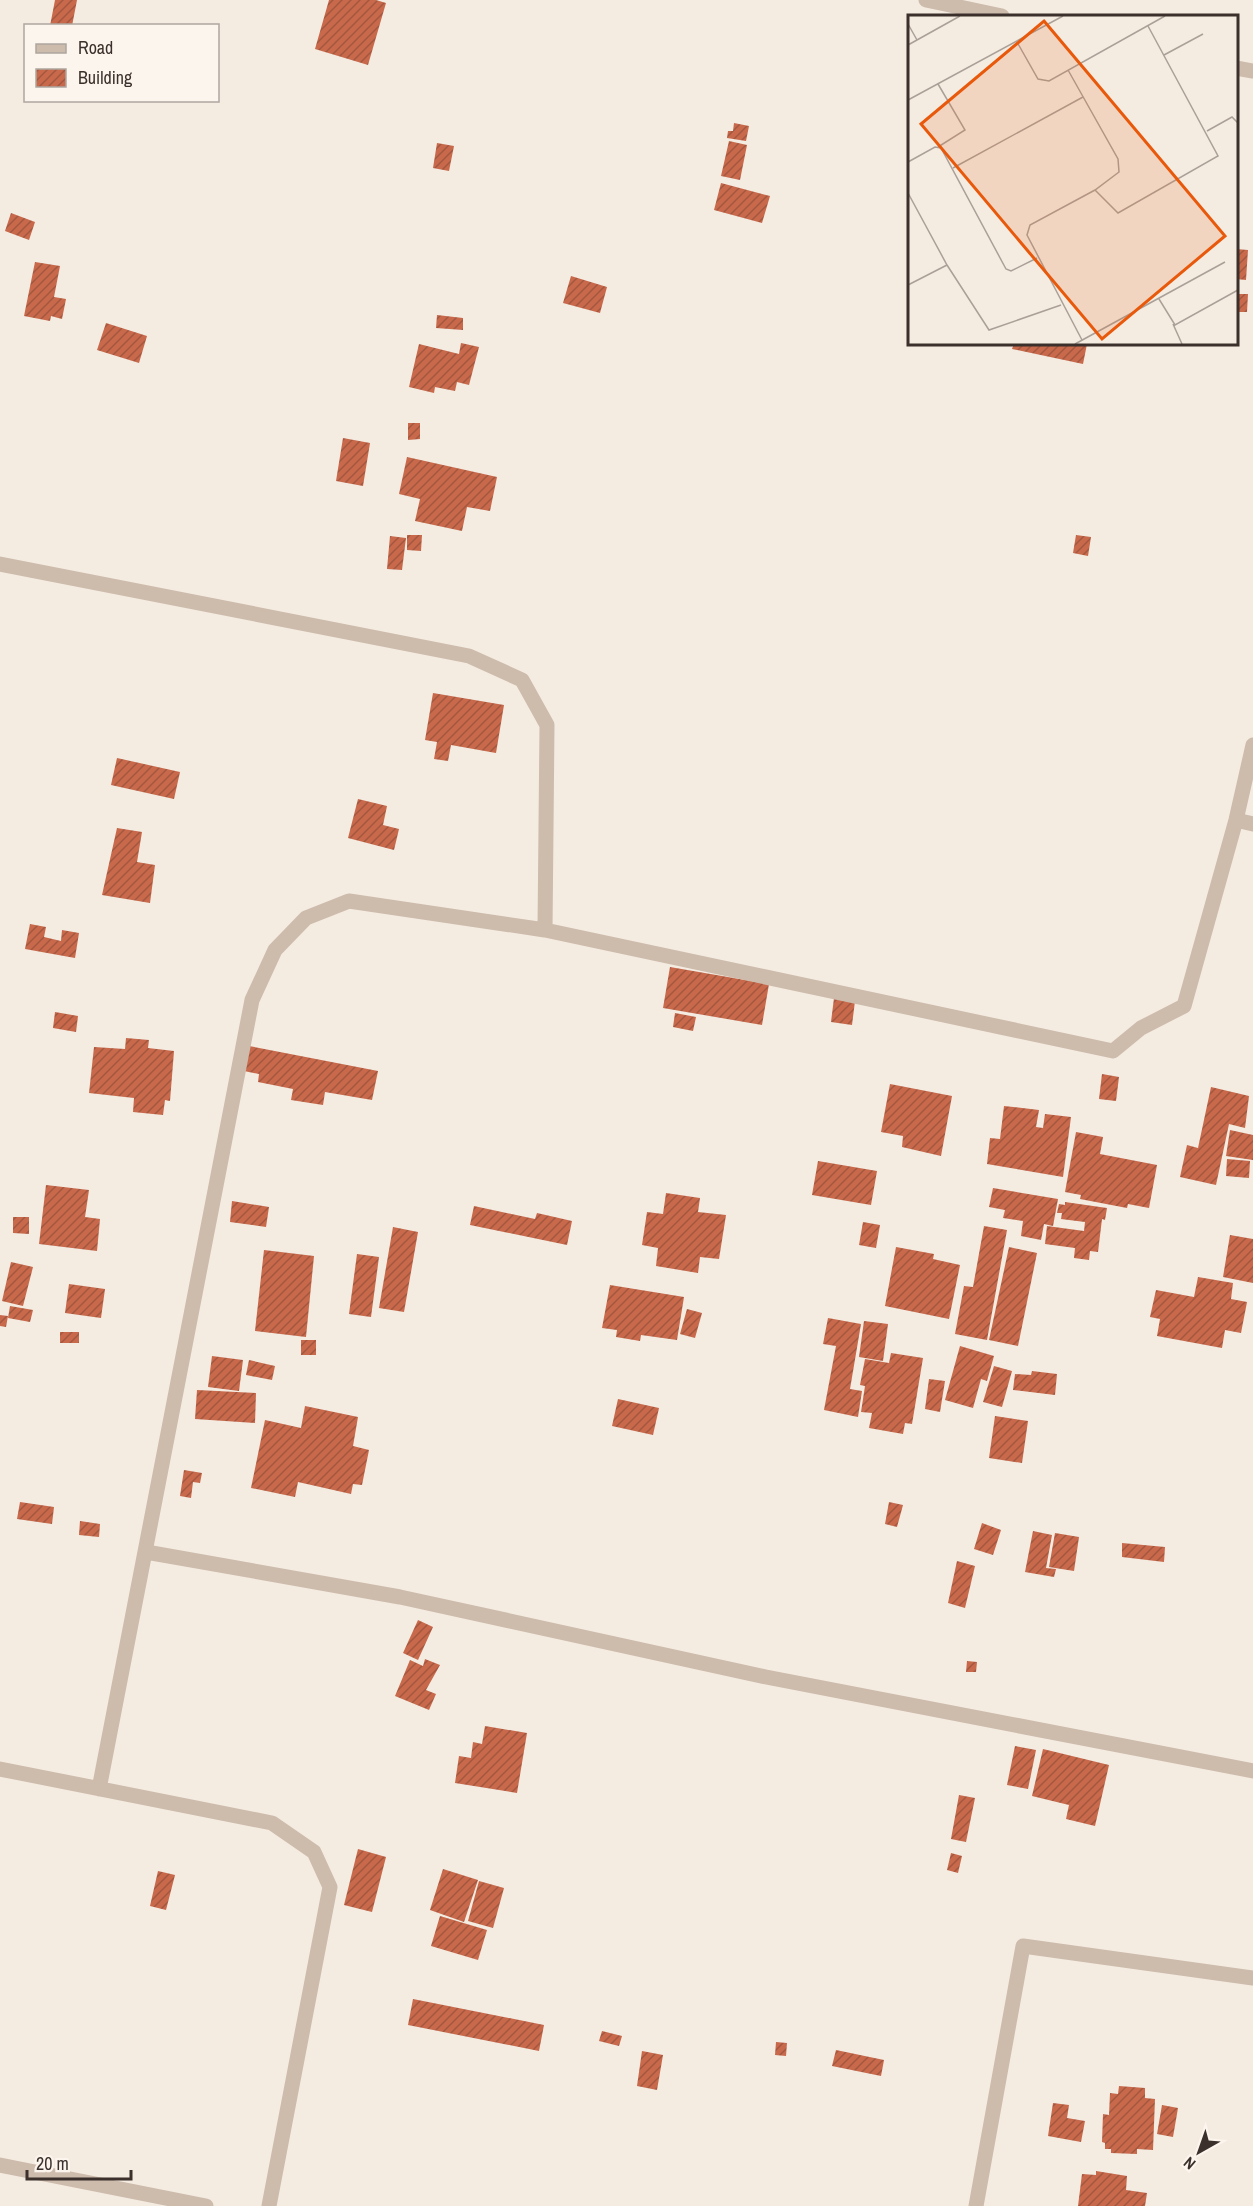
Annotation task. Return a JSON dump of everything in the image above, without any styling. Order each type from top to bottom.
[{"type":"street","points":[[926,0],[997,15]]},
{"type":"street","points":[[1238,68],[1253,71]]},
{"type":"street","points":[[0,564],[469,656],[522,680],[547,725],[545,930]]},
{"type":"street","points":[[99,1789],[252,1000],[274,951],[306,918],[349,902],[545,930],[1113,1052],[1141,1028],[1184,1005],[1236,820],[1253,745]]},
{"type":"street","points":[[1236,820],[1253,824]]},
{"type":"street","points":[[146,1552],[400,1597],[766,1677],[1253,1771]]},
{"type":"street","points":[[0,1769],[272,1822],[314,1852],[330,1887],[269,2206]]},
{"type":"street","points":[[976,2206],[1023,1946],[1253,1978]]},
{"type":"street","points":[[0,2165],[207,2206]]},
{"type":"building","points":[[55,0],[77,0],[72,24],[50,24]]},
{"type":"building","points":[[329,0],[376,0],[386,3],[368,65],[315,49]]},
{"type":"building","points":[[734,123],[749,126],[746,141],[727,138],[728,131],[733,131]]},
{"type":"building","points":[[729,141],[747,145],[740,180],[721,176]]},
{"type":"building","points":[[437,143],[454,146],[449,171],[433,168]]},
{"type":"building","points":[[721,183],[770,196],[762,223],[714,210]]},
{"type":"building","points":[[11,213],[35,222],[29,240],[5,231]]},
{"type":"building","points":[[1238,249],[1248,250],[1246,280],[1238,279]]},
{"type":"building","points":[[35,262],[60,266],[54,297],[66,299],[62,319],[51,316],[50,321],[24,316]]},
{"type":"building","points":[[571,276],[607,287],[600,313],[563,303]]},
{"type":"building","points":[[1238,294],[1248,294],[1247,312],[1238,312]]},
{"type":"building","points":[[437,315],[463,318],[463,330],[436,328]]},
{"type":"building","points":[[106,323],[147,336],[139,363],[97,350]]},
{"type":"building","points":[[461,343],[479,347],[469,385],[457,382],[455,391],[435,387],[434,393],[409,387],[419,344],[459,354]]},
{"type":"building","points":[[1014,345],[1087,345],[1083,364],[1012,349]]},
{"type":"building","points":[[408,423],[420,423],[420,439],[408,440]]},
{"type":"building","points":[[343,438],[370,443],[363,486],[336,481]]},
{"type":"building","points":[[407,457],[497,477],[490,511],[467,507],[462,531],[415,521],[420,499],[399,494]]},
{"type":"building","points":[[407,535],[422,535],[421,551],[407,550]]},
{"type":"building","points":[[1076,535],[1091,537],[1088,556],[1073,553]]},
{"type":"building","points":[[390,536],[406,538],[402,570],[387,569]]},
{"type":"building","points":[[433,693],[504,705],[496,753],[451,745],[448,761],[434,759],[437,742],[425,740]]},
{"type":"building","points":[[117,758],[180,772],[174,799],[111,785]]},
{"type":"building","points":[[358,799],[387,806],[383,825],[399,829],[394,850],[348,838]]},
{"type":"building","points":[[117,828],[142,832],[137,862],[155,865],[150,903],[102,895]]},
{"type":"building","points":[[30,924],[46,927],[44,937],[61,941],[62,930],[79,933],[75,958],[25,949]]},
{"type":"building","points":[[670,967],[769,984],[762,1025],[663,1008]]},
{"type":"building","points":[[834,998],[855,1001],[852,1025],[831,1022]]},
{"type":"building","points":[[55,1012],[78,1016],[76,1032],[53,1028]]},
{"type":"building","points":[[675,1013],[696,1017],[693,1031],[673,1027]]},
{"type":"building","points":[[126,1038],[149,1040],[148,1048],[174,1051],[170,1101],[165,1100],[163,1115],[133,1112],[134,1098],[89,1093],[94,1047],[125,1049]]},
{"type":"building","points":[[249,1046],[378,1071],[372,1100],[325,1092],[323,1105],[291,1100],[293,1089],[258,1082],[259,1074],[244,1071]]},
{"type":"building","points":[[1102,1074],[1119,1077],[1116,1101],[1099,1099]]},
{"type":"building","points":[[890,1084],[952,1096],[941,1156],[902,1147],[903,1136],[881,1132]]},
{"type":"building","points":[[1211,1087],[1249,1096],[1245,1128],[1229,1124],[1216,1185],[1180,1177],[1187,1145],[1198,1148]]},
{"type":"building","points":[[1004,1106],[1039,1110],[1036,1127],[1043,1128],[1045,1114],[1071,1117],[1063,1177],[987,1164],[990,1138],[1000,1139]]},
{"type":"building","points":[[1230,1130],[1253,1135],[1253,1160],[1226,1156]]},
{"type":"building","points":[[1076,1132],[1103,1137],[1100,1154],[1157,1165],[1149,1208],[1128,1204],[1127,1208],[1080,1199],[1081,1195],[1065,1192]]},
{"type":"building","points":[[1227,1159],[1250,1161],[1249,1178],[1226,1176]]},
{"type":"building","points":[[818,1161],[877,1171],[871,1205],[812,1195]]},
{"type":"building","points":[[46,1185],[89,1190],[85,1217],[100,1219],[97,1251],[39,1244]]},
{"type":"building","points":[[993,1188],[1058,1199],[1053,1226],[1044,1224],[1041,1240],[1021,1236],[1023,1221],[1003,1218],[1005,1210],[989,1207]]},
{"type":"building","points":[[666,1193],[700,1198],[698,1212],[726,1215],[719,1259],[700,1257],[698,1273],[656,1266],[658,1248],[642,1245],[647,1212],[663,1214]]},
{"type":"building","points":[[232,1201],[269,1207],[266,1227],[230,1222]]},
{"type":"building","points":[[1065,1202],[1107,1208],[1105,1220],[1102,1219],[1098,1252],[1090,1251],[1089,1260],[1074,1258],[1075,1248],[1045,1244],[1047,1226],[1084,1231],[1085,1222],[1061,1219],[1062,1213],[1057,1213],[1059,1204],[1065,1205]]},
{"type":"building","points":[[474,1206],[535,1219],[537,1213],[572,1221],[567,1245],[470,1225]]},
{"type":"building","points":[[13,1217],[29,1217],[29,1234],[13,1233]]},
{"type":"building","points":[[863,1222],[880,1225],[876,1248],[859,1245]]},
{"type":"building","points":[[984,1226],[1007,1230],[987,1340],[955,1334],[964,1286],[973,1287]]},
{"type":"building","points":[[393,1227],[418,1232],[404,1312],[379,1308]]},
{"type":"building","points":[[1230,1235],[1253,1239],[1253,1283],[1223,1277]]},
{"type":"building","points":[[896,1247],[934,1254],[933,1259],[960,1265],[949,1319],[885,1306]]},
{"type":"building","points":[[1009,1247],[1037,1253],[1018,1346],[989,1340]]},
{"type":"building","points":[[264,1250],[314,1256],[306,1337],[255,1331]]},
{"type":"building","points":[[357,1254],[379,1257],[371,1317],[349,1314]]},
{"type":"building","points":[[11,1262],[33,1267],[23,1306],[2,1301]]},
{"type":"building","points":[[1198,1277],[1233,1283],[1231,1299],[1247,1302],[1241,1333],[1225,1330],[1222,1348],[1157,1336],[1160,1319],[1150,1317],[1156,1290],[1194,1297]]},
{"type":"building","points":[[69,1284],[105,1289],[101,1318],[65,1313]]},
{"type":"building","points":[[610,1285],[684,1297],[677,1340],[641,1335],[640,1341],[616,1337],[617,1330],[602,1328]]},
{"type":"building","points":[[10,1306],[33,1310],[30,1322],[8,1318]]},
{"type":"building","points":[[687,1309],[702,1313],[695,1338],[680,1334]]},
{"type":"building","points":[[0,1315],[8,1316],[6,1327],[0,1326]]},
{"type":"building","points":[[828,1318],[861,1324],[850,1389],[862,1391],[858,1417],[824,1410],[836,1346],[823,1344]]},
{"type":"building","points":[[864,1321],[888,1324],[883,1361],[859,1357]]},
{"type":"building","points":[[60,1332],[79,1332],[79,1343],[60,1343]]},
{"type":"building","points":[[301,1340],[316,1340],[316,1355],[301,1355]]},
{"type":"building","points":[[960,1346],[994,1356],[987,1381],[981,1379],[973,1408],[945,1400]]},
{"type":"building","points":[[891,1353],[923,1358],[912,1424],[905,1423],[903,1434],[869,1428],[872,1413],[861,1412],[865,1386],[860,1385],[865,1359],[889,1363]]},
{"type":"building","points":[[212,1356],[243,1360],[239,1391],[208,1387]]},
{"type":"building","points":[[249,1360],[275,1366],[272,1380],[246,1375]]},
{"type":"building","points":[[994,1366],[1012,1371],[1002,1407],[983,1402]]},
{"type":"building","points":[[1032,1371],[1057,1374],[1055,1395],[1013,1390],[1015,1374],[1031,1375]]},
{"type":"building","points":[[929,1379],[945,1381],[940,1412],[925,1409]]},
{"type":"building","points":[[197,1390],[256,1393],[255,1423],[195,1419]]},
{"type":"building","points":[[618,1399],[659,1408],[653,1435],[612,1426]]},
{"type":"building","points":[[305,1406],[358,1417],[353,1446],[369,1450],[362,1485],[353,1484],[351,1494],[298,1482],[295,1497],[251,1488],[265,1420],[301,1428]]},
{"type":"building","points":[[995,1416],[1028,1421],[1022,1463],[989,1458]]},
{"type":"building","points":[[184,1470],[202,1473],[200,1483],[193,1482],[191,1498],[180,1496]]},
{"type":"building","points":[[20,1502],[54,1507],[52,1524],[17,1519]]},
{"type":"building","points":[[889,1502],[903,1505],[897,1527],[885,1524]]},
{"type":"building","points":[[80,1521],[100,1524],[99,1537],[79,1535]]},
{"type":"building","points":[[982,1523],[1001,1530],[993,1555],[974,1549]]},
{"type":"building","points":[[1033,1531],[1052,1535],[1046,1568],[1056,1569],[1054,1577],[1025,1572]]},
{"type":"building","points":[[1055,1533],[1079,1537],[1074,1571],[1049,1567]]},
{"type":"building","points":[[1122,1543],[1165,1547],[1164,1562],[1122,1557]]},
{"type":"building","points":[[957,1561],[975,1566],[965,1608],[948,1603]]},
{"type":"building","points":[[418,1620],[433,1627],[418,1660],[403,1653]]},
{"type":"building","points":[[425,1659],[440,1665],[426,1690],[436,1694],[429,1710],[395,1696],[410,1660],[423,1666]]},
{"type":"building","points":[[967,1661],[977,1662],[976,1672],[966,1672]]},
{"type":"building","points":[[485,1726],[527,1733],[517,1793],[455,1783],[459,1756],[471,1758],[473,1742],[482,1744]]},
{"type":"building","points":[[1015,1746],[1036,1750],[1028,1789],[1007,1785]]},
{"type":"building","points":[[1043,1749],[1109,1765],[1095,1826],[1066,1819],[1069,1805],[1032,1796]]},
{"type":"building","points":[[959,1795],[975,1798],[966,1842],[951,1839]]},
{"type":"building","points":[[358,1849],[386,1857],[372,1912],[344,1905]]},
{"type":"building","points":[[951,1853],[962,1856],[958,1873],[947,1870]]},
{"type":"building","points":[[443,1869],[478,1880],[464,1922],[430,1910]]},
{"type":"building","points":[[158,1871],[175,1875],[166,1910],[150,1906]]},
{"type":"building","points":[[479,1881],[504,1888],[493,1928],[468,1921]]},
{"type":"building","points":[[440,1916],[487,1930],[478,1960],[431,1946]]},
{"type":"building","points":[[413,1999],[544,2025],[539,2051],[408,2025]]},
{"type":"building","points":[[602,2031],[622,2036],[619,2046],[599,2041]]},
{"type":"building","points":[[776,2042],[787,2043],[786,2056],[775,2055]]},
{"type":"building","points":[[836,2050],[884,2060],[881,2076],[832,2066]]},
{"type":"building","points":[[642,2051],[663,2055],[657,2090],[637,2086]]},
{"type":"building","points":[[1119,2086],[1145,2088],[1145,2098],[1155,2099],[1153,2150],[1137,2149],[1137,2154],[1111,2153],[1111,2149],[1105,2149],[1105,2143],[1102,2142],[1103,2114],[1109,2115],[1110,2093],[1118,2094]]},
{"type":"building","points":[[1053,2103],[1069,2105],[1067,2118],[1085,2121],[1081,2142],[1048,2136]]},
{"type":"building","points":[[1162,2105],[1178,2108],[1173,2137],[1157,2134]]},
{"type":"building","points":[[1096,2171],[1127,2176],[1126,2190],[1147,2193],[1145,2206],[1078,2206],[1082,2174],[1096,2175]]}]
